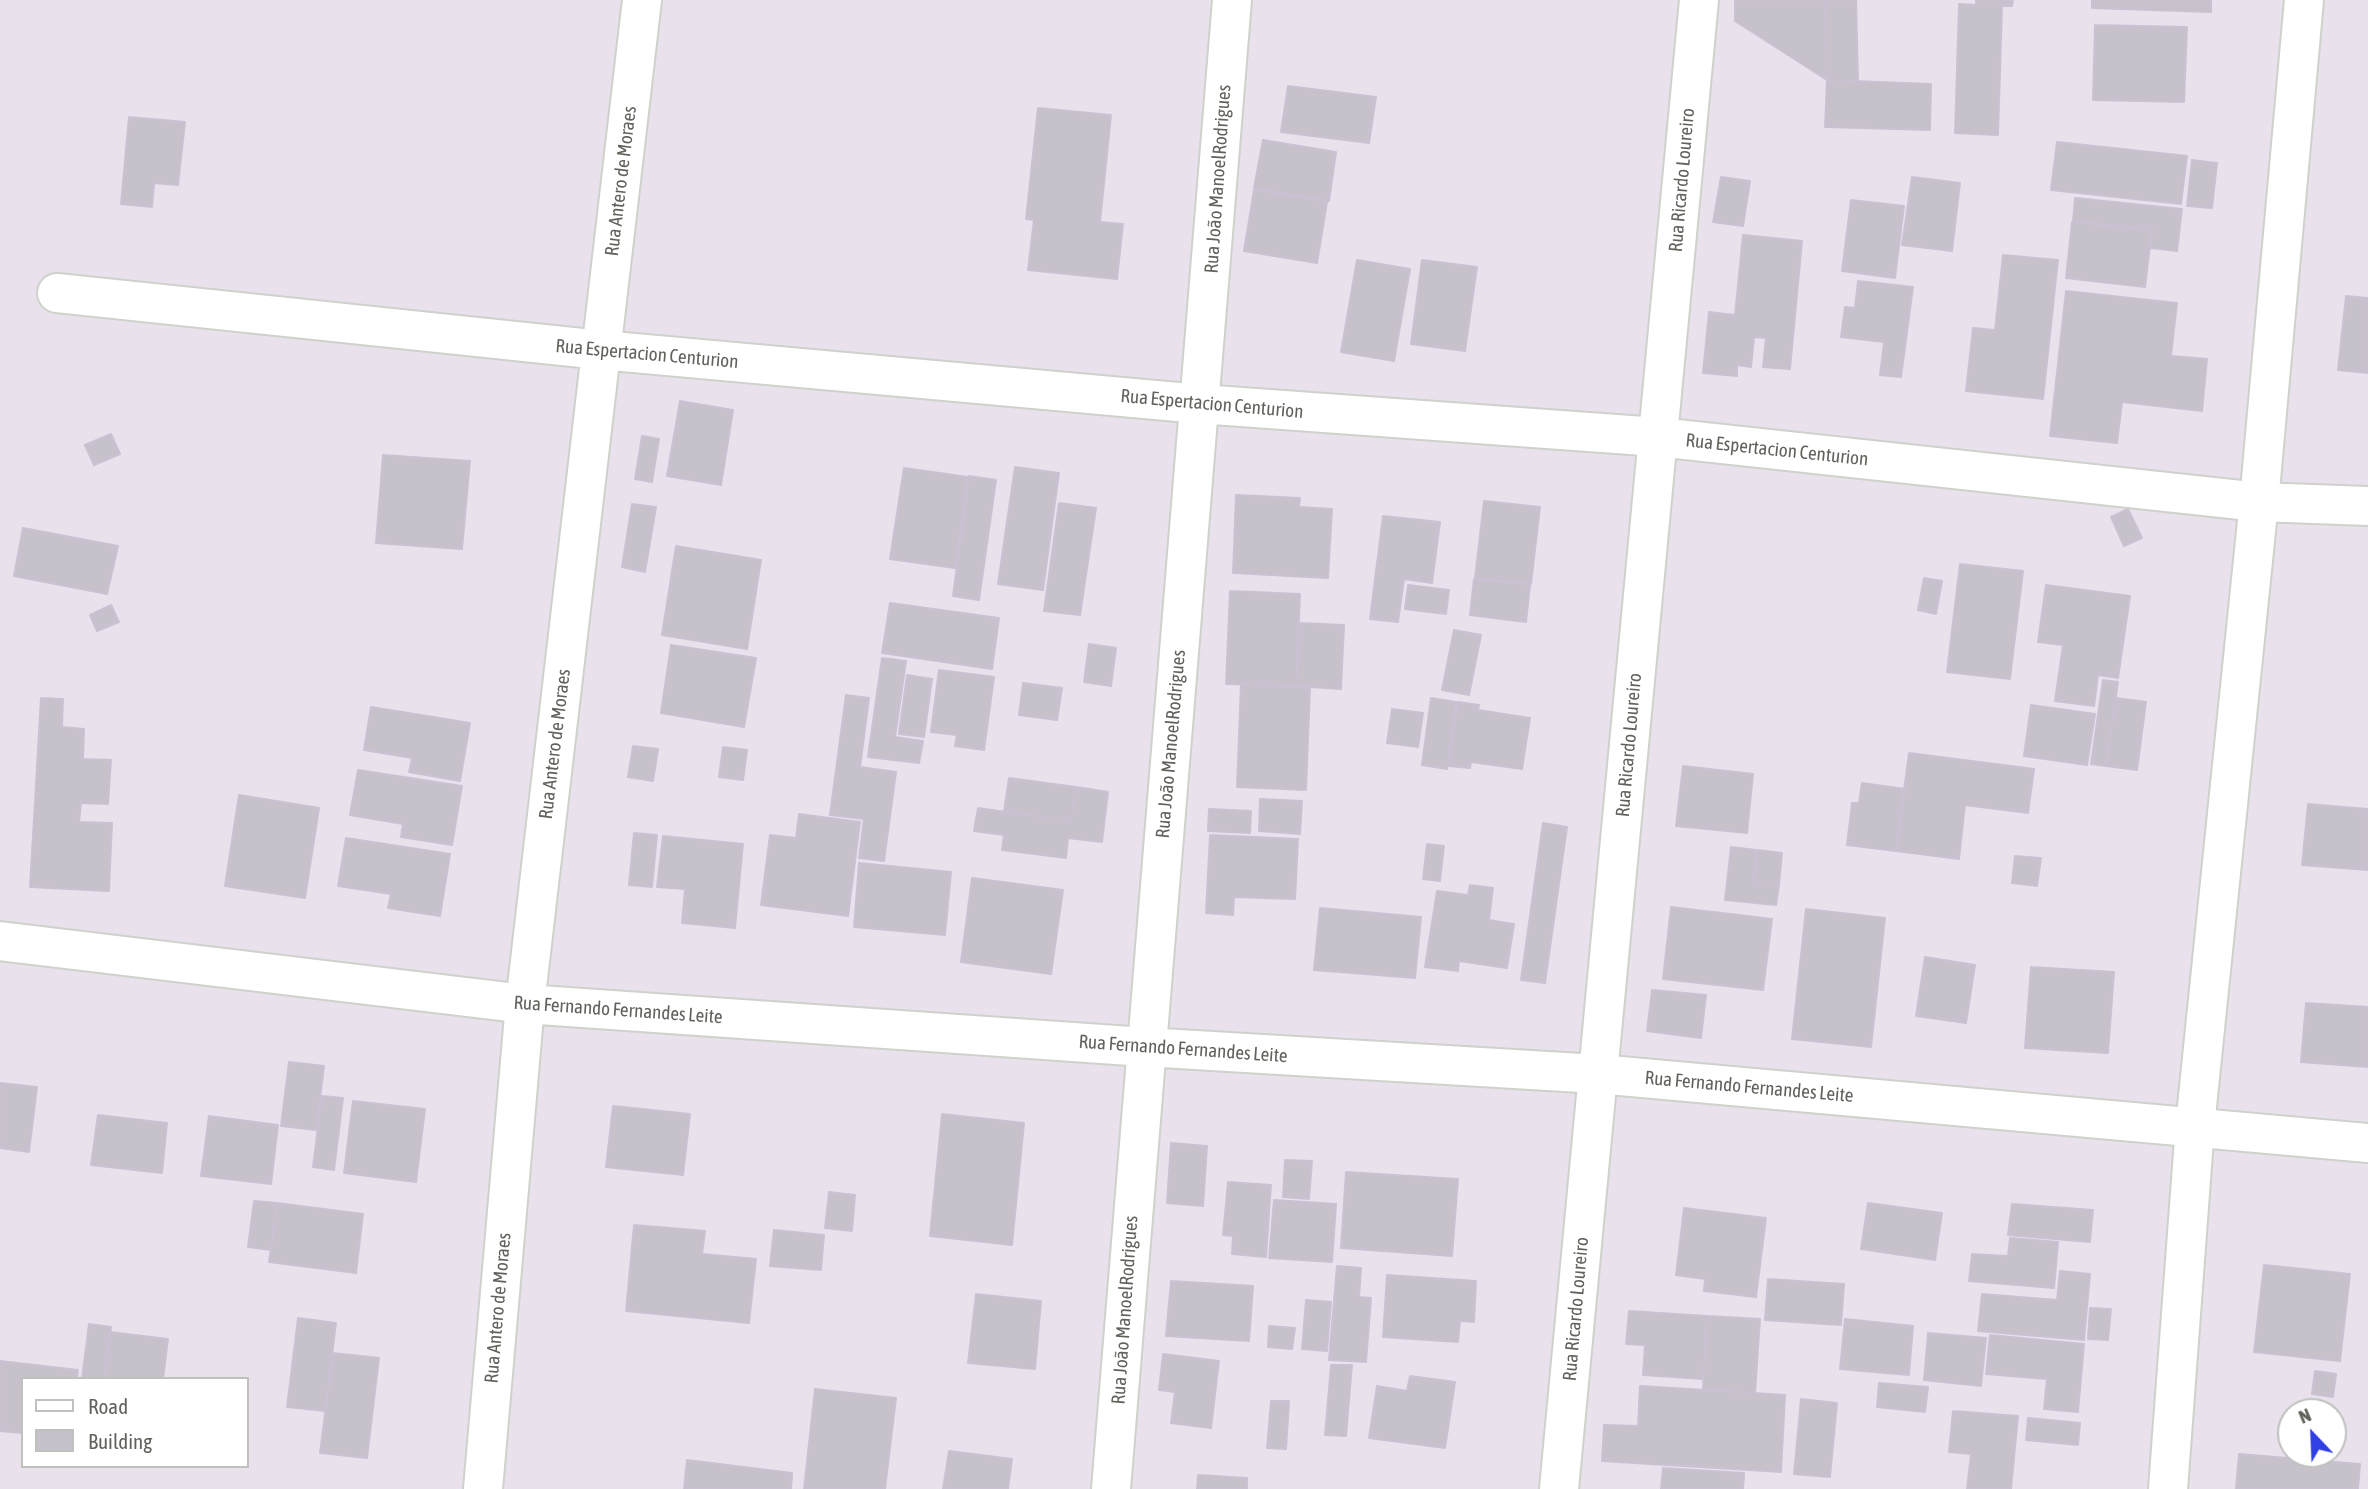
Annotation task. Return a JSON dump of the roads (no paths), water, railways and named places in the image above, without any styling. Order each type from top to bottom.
[{"type":"street","name":"Rua Antero de Moraes","points":[[482,1489],[525,1004],[642,0]]},
{"type":"street","name":"Rua João ManoelRodrigues","points":[[1111,1489],[1232,0]]},
{"type":"street","name":"Rua Ricardo Loureiro","points":[[1559,1489],[1699,0]]},
{"type":"street","points":[[2168,1489],[2195,1126],[2259,502],[2304,0]]},
{"type":"street","name":"Rua Espertacion Centurion","points":[[57,293],[601,350],[1200,404],[1658,437],[2259,502],[2368,506]]},
{"type":"street","name":"Rua Fernando Fernandes Leite","points":[[0,941],[525,1004],[1145,1047],[1598,1074],[2368,1143]]}]
